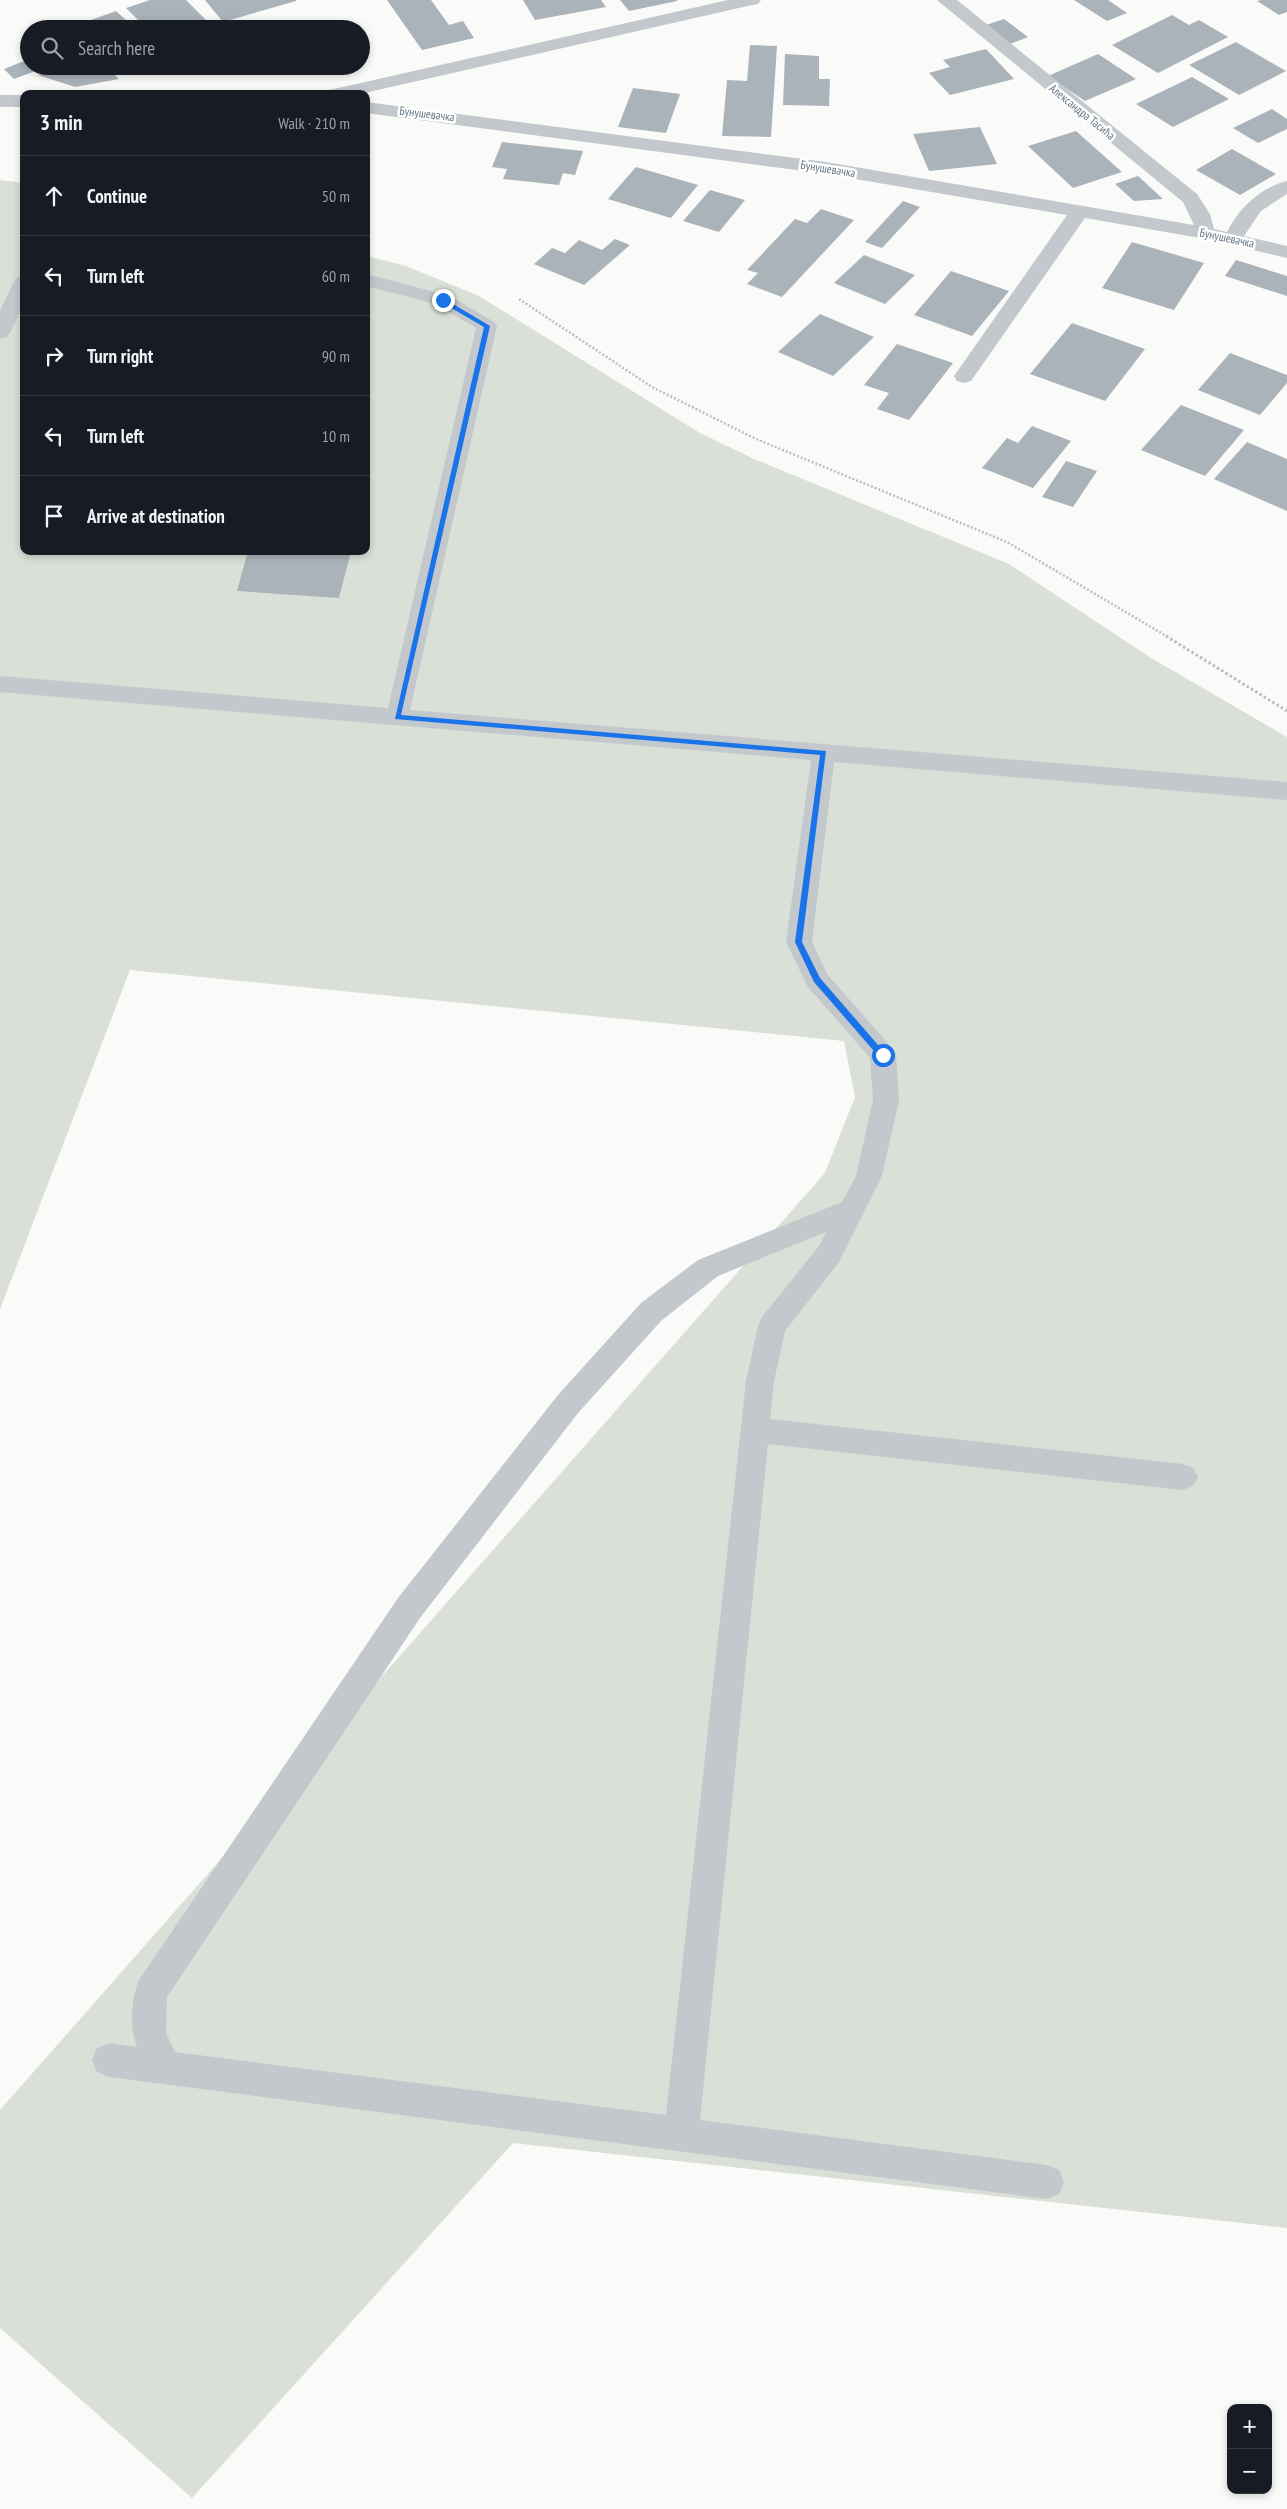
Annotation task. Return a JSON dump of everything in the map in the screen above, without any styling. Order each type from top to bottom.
[{"type":"street","points":[[352,90],[752,0]]},
{"type":"street","name":"Александра Тасића","points":[[946,0],[1190,198],[1200,214],[1206,233]]},
{"type":"street","points":[[0,101],[20,102]]},
{"type":"street","name":"Бунушевачка","points":[[370,108],[826,168],[1206,233],[1287,252]]},
{"type":"street","points":[[1233,239],[1244,216],[1258,204],[1287,187]]},
{"type":"street","points":[[964,376],[1080,212]]},
{"type":"street","points":[[370,281],[443,300],[487,326],[397,717]]},
{"type":"street","points":[[0,333],[20,290]]},
{"type":"street","points":[[0,684],[1287,791]]},
{"type":"street","points":[[681,2134],[760,1381],[772,1326],[830,1254],[869,1176],[886,1100],[883,1055],[817,980],[799,942],[824,752]]},
{"type":"street","points":[[164,2066],[149,2034],[151,1992],[409,1608],[568,1404],[651,1312],[708,1268],[852,1210]]},
{"type":"street","points":[[755,1430],[1183,1477]]},
{"type":"street","points":[[108,2060],[1047,2182]]},
{"type":"path","points":[[514,298],[523,301],[652,387],[756,439],[1007,542],[1113,603],[1287,712]]},
{"type":"shaded area","points":[[0,180],[20,182],[20,555],[370,555],[370,257],[406,266],[479,296],[700,433],[754,459],[1009,564],[1151,658],[1287,737],[1287,2228],[513,2143],[192,2498],[0,2328],[0,2110],[825,1173],[855,1097],[844,1041],[130,970],[0,1309]]},
{"type":"building","points":[[150,0],[186,0],[206,20],[138,20],[126,8]]},
{"type":"building","points":[[205,0],[296,0],[230,20],[221,20]]},
{"type":"building","points":[[387,0],[431,0],[449,25],[463,21],[474,38],[422,50]]},
{"type":"building","points":[[523,0],[601,0],[606,7],[535,20]]},
{"type":"building","points":[[620,0],[677,0],[677,1],[629,11]]},
{"type":"building","points":[[1074,0],[1108,0],[1127,13],[1107,21]]},
{"type":"building","points":[[1287,0],[1287,12],[1279,15],[1257,1]]},
{"type":"building","points":[[116,11],[126,20],[91,20]]},
{"type":"building","points":[[1172,15],[1189,25],[1199,20],[1228,37],[1158,73],[1112,45]]},
{"type":"building","points":[[1004,19],[1028,37],[1010,44],[986,25]]},
{"type":"building","points":[[1236,42],[1286,71],[1239,95],[1189,65]]},
{"type":"building","points":[[750,45],[777,46],[771,137],[722,136],[727,80],[747,81]]},
{"type":"building","points":[[986,49],[1014,79],[950,95],[929,73],[950,67],[943,60]]},
{"type":"building","points":[[785,54],[819,56],[819,79],[830,79],[829,106],[783,105]]},
{"type":"building","points":[[1098,54],[1136,79],[1085,101],[1048,76]]},
{"type":"building","points":[[20,63],[20,75],[25,75],[14,79],[4,69]]},
{"type":"building","points":[[38,75],[115,75],[119,79],[75,87]]},
{"type":"building","points":[[1192,77],[1229,99],[1173,127],[1136,104]]},
{"type":"building","points":[[633,88],[680,94],[666,133],[618,127]]},
{"type":"building","points":[[1272,109],[1287,119],[1287,129],[1258,143],[1233,128]]},
{"type":"building","points":[[980,127],[997,164],[929,171],[913,134]]},
{"type":"building","points":[[1076,131],[1122,172],[1073,188],[1028,146]]},
{"type":"building","points":[[502,142],[583,151],[575,175],[563,173],[559,185],[503,179],[507,169],[492,167]]},
{"type":"building","points":[[1232,149],[1276,174],[1240,195],[1196,170]]},
{"type":"building","points":[[636,167],[698,185],[671,218],[608,199]]},
{"type":"building","points":[[1138,176],[1163,199],[1134,201],[1115,184]]},
{"type":"building","points":[[710,190],[745,200],[719,232],[683,221]]},
{"type":"building","points":[[903,201],[920,207],[882,248],[865,242]]},
{"type":"building","points":[[821,209],[854,220],[782,297],[747,284],[758,273],[747,270],[795,219],[807,223]]},
{"type":"building","points":[[615,239],[630,245],[584,285],[534,264],[552,248],[565,253],[579,240],[602,250]]},
{"type":"building","points":[[1132,242],[1204,263],[1174,310],[1102,288]]},
{"type":"building","points":[[864,255],[915,275],[885,304],[834,283]]},
{"type":"building","points":[[1236,260],[1287,276],[1287,296],[1225,276]]},
{"type":"building","points":[[951,271],[1009,291],[972,336],[914,315]]},
{"type":"building","points":[[820,314],[874,337],[833,376],[778,352]]},
{"type":"building","points":[[1072,323],[1145,349],[1105,401],[1030,374]]},
{"type":"building","points":[[897,344],[953,363],[909,420],[877,409],[889,393],[864,385]]},
{"type":"building","points":[[1230,353],[1287,375],[1287,383],[1260,415],[1198,390]]},
{"type":"building","points":[[1181,405],[1244,430],[1205,476],[1141,450]]},
{"type":"building","points":[[1032,426],[1071,441],[1033,488],[982,468],[1007,438],[1018,443]]},
{"type":"building","points":[[1247,442],[1287,459],[1287,511],[1214,479]]},
{"type":"building","points":[[1066,461],[1097,471],[1073,507],[1042,497]]},
{"type":"building","points":[[247,555],[350,555],[339,598],[237,591]]},
{"type":"route","points":[[443,300],[487,326],[397,717],[824,752],[799,942],[817,980],[883,1055]]}]
